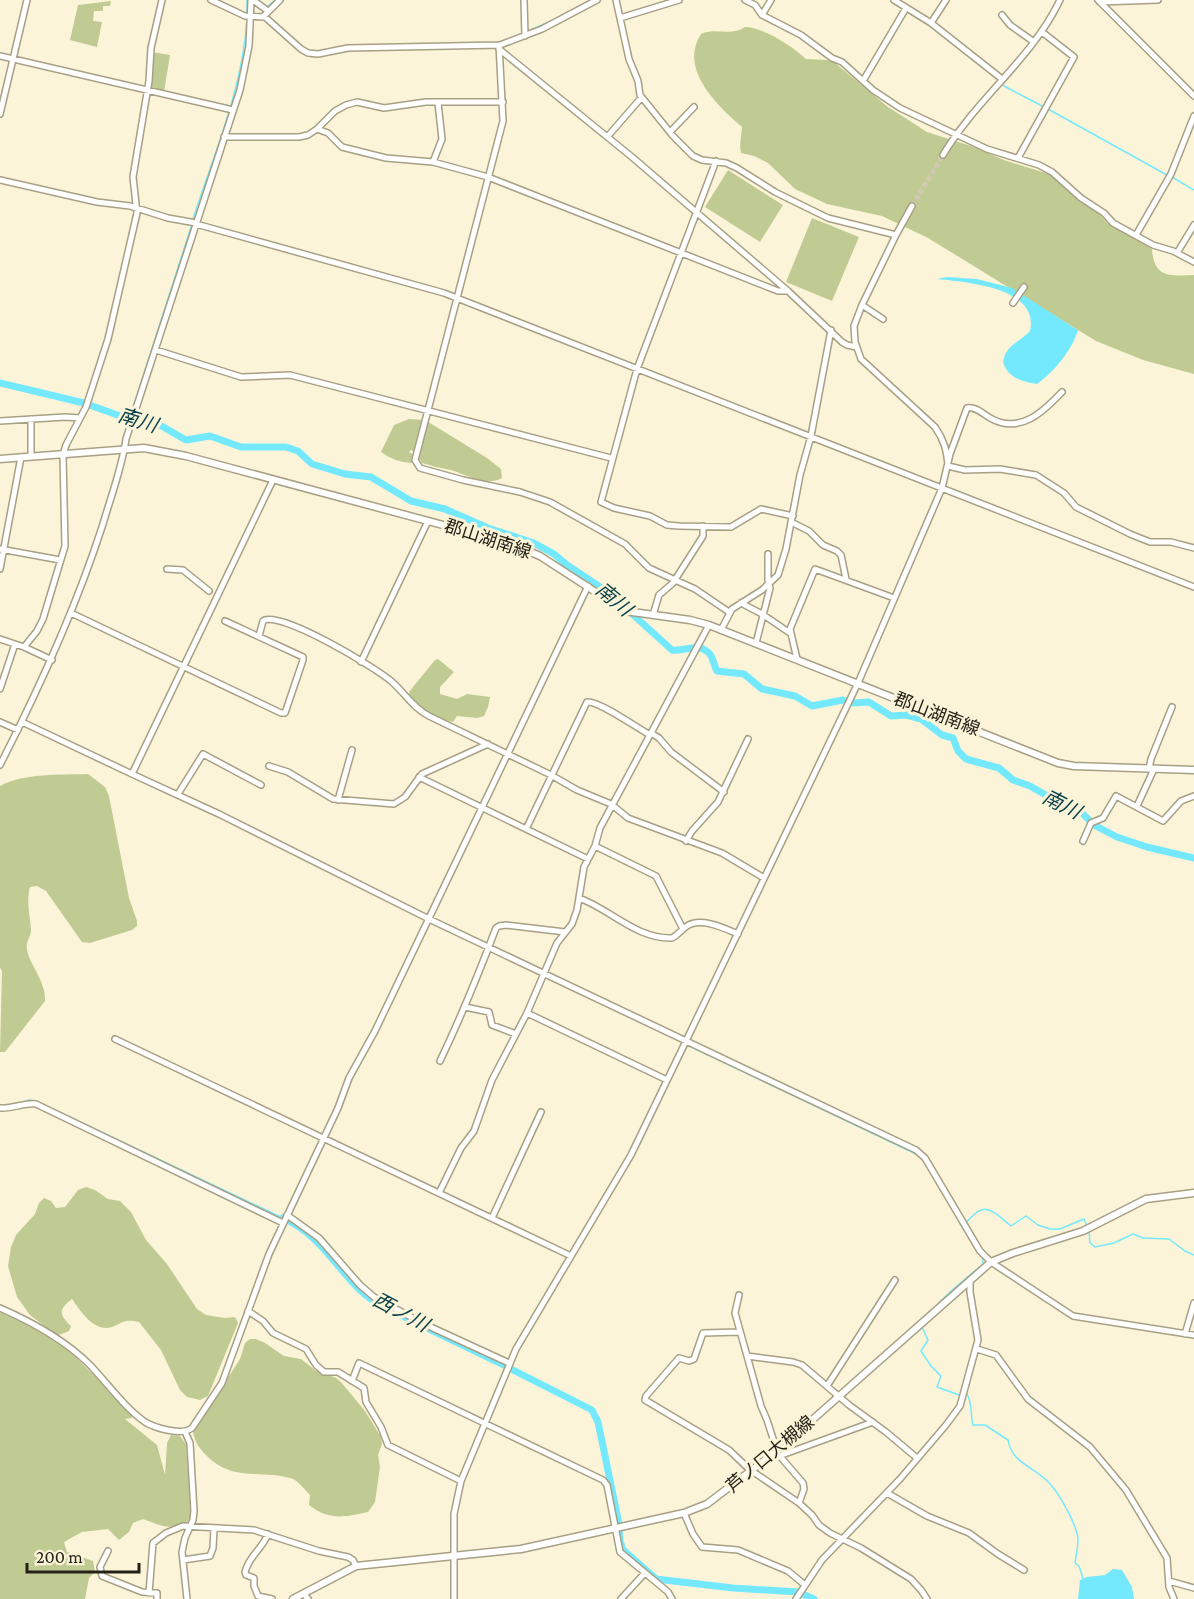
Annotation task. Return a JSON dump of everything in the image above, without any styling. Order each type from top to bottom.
[{"type":"main road","name":"郡山湖南線","points":[[0,459],[124,449],[158,450],[524,548],[625,611],[690,620],[709,625],[1059,763],[1074,766],[1194,770]]},
{"type":"main road","name":"芦ノ口大槻線","points":[[293,1599],[306,1596],[356,1566],[521,1549],[702,1507],[778,1454],[838,1396],[991,1262],[1083,1232],[1146,1199],[1194,1193]]},
{"type":"street","points":[[0,114],[27,0]]},
{"type":"street","points":[[24,647],[36,633],[43,619],[65,546],[64,453],[86,404],[108,339],[136,208],[133,177],[148,90],[151,48],[162,0]]},
{"type":"street","points":[[212,0],[248,17],[265,12],[280,0]]},
{"type":"street","points":[[0,765],[52,660],[71,614],[116,482],[126,439],[247,59],[248,17],[252,0],[301,49],[312,54],[348,48],[499,47],[542,29],[597,0]]},
{"type":"street","points":[[265,12],[267,0]]},
{"type":"street","points":[[524,0],[525,36]]},
{"type":"street","points":[[616,0],[629,59],[636,74],[641,98],[693,156],[702,160],[726,163],[775,192],[828,218],[896,235]]},
{"type":"street","points":[[620,18],[679,0]]},
{"type":"street","points":[[745,0],[755,5],[762,15],[806,38],[832,58],[842,62],[873,90],[900,108],[987,149],[1018,158],[1052,172],[1081,198],[1104,213],[1113,223],[1194,262]]},
{"type":"street","points":[[762,15],[771,0]]},
{"type":"street","points":[[894,0],[931,23],[1002,79]]},
{"type":"street","points":[[931,23],[946,0]]},
{"type":"street","points":[[943,155],[955,134],[1042,32],[1060,0]]},
{"type":"street","points":[[1099,1],[1158,0]]},
{"type":"street","points":[[1099,1],[1194,96]]},
{"type":"street","points":[[863,81],[906,8]]},
{"type":"street","points":[[1002,15],[1010,25],[1034,42]]},
{"type":"street","points":[[1018,158],[1074,57],[1042,32]]},
{"type":"street","points":[[499,47],[503,118],[415,460],[419,467],[463,480],[526,493],[550,502],[625,544],[649,568],[695,589],[729,612]]},
{"type":"street","points":[[499,47],[608,136],[788,291],[845,344],[855,346]]},
{"type":"street","points":[[0,56],[231,109]]},
{"type":"street","points":[[608,136],[641,98]]},
{"type":"street","points":[[224,137],[305,136],[317,129],[335,111],[357,102],[384,108],[426,102],[503,102]]},
{"type":"street","points":[[433,162],[442,139],[438,103]]},
{"type":"street","points":[[670,132],[694,107]]},
{"type":"street","points":[[1136,236],[1174,168],[1194,116]]},
{"type":"street","points":[[317,129],[328,133],[342,147],[391,159],[433,162],[488,177],[778,291],[788,291]]},
{"type":"street","points":[[716,161],[637,369],[611,458],[601,502],[604,505],[650,516],[667,525],[731,527],[762,509],[792,519],[824,544],[837,551],[841,555],[846,579]]},
{"type":"street","points":[[0,180],[97,202],[125,205],[456,298],[1194,587]]},
{"type":"street","points":[[912,206],[862,305],[854,326],[855,346],[861,359],[935,427],[946,448],[948,466]]},
{"type":"street","points":[[1178,253],[1194,225]]},
{"type":"street","points":[[1013,303],[1024,287]]},
{"type":"street","points":[[862,305],[883,319]]},
{"type":"street","points":[[722,630],[729,612],[770,585],[778,575],[811,436],[831,330]]},
{"type":"street","points":[[156,350],[241,377],[290,375],[611,458]]},
{"type":"street","points":[[454,1599],[454,1514],[461,1481],[509,1363],[631,1155],[687,1041],[858,683],[942,488],[950,454],[967,408],[972,407],[994,420],[1009,423],[1021,422],[1042,413],[1062,392]]},
{"type":"street","points":[[0,421],[73,416],[80,418]]},
{"type":"street","points":[[31,419],[31,456]]},
{"type":"street","points":[[0,569],[21,457]]},
{"type":"street","points":[[948,466],[965,470],[990,469],[1030,473],[1060,490],[1076,507],[1137,537],[1150,542],[1178,543],[1194,548]]},
{"type":"street","points":[[132,774],[273,480]]},
{"type":"street","points":[[361,662],[428,521]]},
{"type":"street","points":[[653,615],[659,595],[675,581],[703,536],[703,526]]},
{"type":"street","points":[[2,550],[60,560]]},
{"type":"street","points":[[756,643],[770,585],[768,582],[768,554]]},
{"type":"street","points":[[167,569],[183,570],[209,591]]},
{"type":"street","points":[[797,659],[790,633],[815,569],[894,598]]},
{"type":"street","points":[[0,1308],[34,1324],[84,1360],[151,1426],[185,1432],[192,1428],[219,1391],[267,1260],[349,1078],[375,1031],[588,586]]},
{"type":"street","points":[[741,603],[764,614],[790,633]]},
{"type":"street","points":[[71,614],[183,668],[285,713],[303,659],[300,655],[225,621]]},
{"type":"street","points":[[259,636],[264,618],[277,619],[328,641],[390,680],[419,711],[612,806],[628,818],[733,858],[749,871],[764,878]]},
{"type":"street","points":[[439,1192],[461,1148],[474,1131],[492,1080],[527,1013],[557,943],[572,924],[584,867],[595,846],[600,828],[709,625]]},
{"type":"street","points":[[0,639],[52,660]]},
{"type":"street","points":[[0,689],[15,644]]},
{"type":"street","points":[[526,829],[588,700],[659,738],[671,752],[724,792]]},
{"type":"street","points":[[1137,806],[1152,769],[1151,759],[1172,707]]},
{"type":"street","points":[[0,722],[18,730]]},
{"type":"street","points":[[22,722],[178,794],[429,918],[921,1154],[978,1248],[991,1262],[1063,1311],[1073,1316],[1194,1335]]},
{"type":"street","points":[[687,841],[692,831],[724,792],[748,739]]},
{"type":"street","points":[[269,766],[288,772],[324,795],[338,800],[397,804],[419,777],[488,744]]},
{"type":"street","points":[[338,800],[352,750]]},
{"type":"street","points":[[178,794],[203,754],[261,785]]},
{"type":"street","points":[[419,777],[588,859]]},
{"type":"street","points":[[1083,841],[1091,823],[1103,818],[1116,796],[1163,821],[1182,801],[1194,796]]},
{"type":"street","points":[[595,846],[656,876],[683,929]]},
{"type":"street","points":[[579,898],[641,931],[668,938],[676,936],[691,924],[702,923],[738,934]]},
{"type":"street","points":[[440,1061],[499,926],[565,932]]},
{"type":"street","points":[[465,1007],[489,1012],[492,1025],[516,1034]]},
{"type":"street","points":[[527,1013],[667,1080]]},
{"type":"street","points":[[115,1039],[571,1256]]},
{"type":"street","points":[[0,1108],[17,1107],[29,1102],[36,1104],[285,1219],[319,1238],[360,1285],[374,1297],[441,1332],[509,1363]]},
{"type":"street","points":[[492,1218],[541,1112]]},
{"type":"street","points":[[827,1386],[895,1280]]},
{"type":"street","points":[[684,1513],[693,1534],[702,1547],[738,1550],[788,1571],[801,1592],[822,1560],[887,1493],[937,1437],[960,1406],[977,1349],[978,1332],[970,1292],[970,1280]]},
{"type":"street","points":[[739,1296],[735,1313],[759,1400],[778,1454],[803,1483],[804,1489],[799,1503]]},
{"type":"street","points":[[1185,1334],[1194,1303]]},
{"type":"street","points":[[248,1311],[263,1321],[273,1333],[306,1349],[316,1365],[324,1372],[338,1372],[364,1388],[366,1402],[381,1427],[388,1445],[461,1481]]},
{"type":"street","points":[[740,1332],[703,1333],[694,1359],[689,1361],[679,1358],[645,1399],[729,1450],[752,1471],[799,1503],[812,1515],[819,1526],[911,1579],[927,1599]]},
{"type":"street","points":[[977,1349],[996,1355],[1028,1399],[1082,1440],[1101,1458],[1126,1490],[1164,1552],[1168,1561],[1171,1595],[1174,1599]]},
{"type":"street","points":[[747,1356],[798,1363],[917,1458]]},
{"type":"street","points":[[352,1381],[359,1363],[604,1480],[607,1485],[620,1552],[668,1592],[672,1599]]},
{"type":"street","points":[[778,1454],[873,1422]]},
{"type":"street","points":[[185,1432],[190,1443],[194,1511],[194,1520],[185,1538],[183,1560],[188,1599]]},
{"type":"street","points":[[887,1493],[927,1516],[969,1533],[1024,1570]]},
{"type":"street","points":[[149,1593],[153,1543],[176,1528],[190,1526],[243,1529],[268,1534],[319,1551],[348,1557],[356,1566]]},
{"type":"street","points":[[183,1560],[210,1556],[213,1548],[213,1529]]},
{"type":"street","points":[[268,1534],[262,1546],[250,1558],[245,1572],[246,1575],[254,1578],[258,1596],[273,1599]]},
{"type":"street","points":[[108,1551],[100,1567],[102,1576],[142,1592],[157,1593],[158,1599]]},
{"type":"street","points":[[621,1599],[644,1574]]},
{"type":"street","points":[[1169,1581],[1194,1588]]},
{"type":"green space","points":[[111,1],[110,6],[103,6],[103,11],[94,11],[93,21],[102,22],[97,47],[70,40],[78,5]]},
{"type":"green space","points":[[745,27],[760,30],[778,38],[806,59],[828,60],[835,63],[888,107],[927,132],[1052,175],[1095,209],[1107,223],[1152,249],[1153,258],[1160,270],[1171,275],[1194,275],[1194,374],[1143,360],[1096,341],[928,238],[882,216],[827,204],[795,189],[768,163],[741,153],[742,127],[712,98],[704,86],[694,60],[695,47],[701,34],[713,31],[734,31]]},
{"type":"green space","points":[[152,52],[170,55],[164,92],[150,87]]},
{"type":"green space","points":[[728,170],[783,205],[760,242],[705,207]]},
{"type":"green space","points":[[812,218],[859,237],[832,301],[786,282]]},
{"type":"green space","points":[[409,419],[425,420],[487,458],[501,469],[502,478],[483,481],[425,464],[411,450],[409,452],[415,456],[414,463],[396,460],[381,452],[394,425]]},
{"type":"green space","points":[[438,659],[454,672],[440,687],[440,694],[457,699],[467,694],[490,697],[484,716],[477,718],[457,716],[453,722],[433,716],[414,703],[409,692]]},
{"type":"green space","points":[[88,774],[105,787],[109,796],[129,898],[137,926],[132,930],[90,943],[82,942],[46,891],[37,886],[30,887],[28,903],[31,933],[27,947],[29,957],[42,984],[45,1001],[5,1052],[0,1052],[2,971],[0,968],[0,786],[31,777]]},
{"type":"green space","points":[[86,1187],[108,1199],[120,1201],[131,1212],[146,1240],[167,1264],[197,1309],[206,1315],[235,1317],[238,1323],[208,1396],[200,1400],[187,1397],[180,1390],[161,1350],[139,1322],[127,1321],[112,1327],[100,1327],[89,1320],[72,1299],[62,1309],[62,1315],[71,1326],[69,1331],[59,1335],[30,1315],[17,1297],[8,1266],[11,1247],[16,1235],[35,1214],[39,1203],[44,1198],[51,1201],[56,1208],[65,1207],[78,1190]]},
{"type":"green space","points":[[0,1312],[41,1331],[69,1350],[132,1414],[132,1418],[125,1419],[157,1445],[165,1475],[167,1443],[171,1435],[180,1436],[186,1444],[191,1515],[187,1523],[165,1526],[143,1519],[133,1523],[129,1532],[119,1540],[108,1529],[82,1532],[64,1542],[67,1552],[93,1561],[95,1572],[89,1578],[85,1599],[0,1599]]},
{"type":"green space","points":[[250,1339],[265,1343],[284,1356],[301,1359],[315,1370],[336,1378],[365,1411],[381,1437],[382,1444],[378,1455],[380,1467],[375,1502],[368,1512],[344,1516],[324,1514],[309,1505],[310,1495],[293,1479],[225,1469],[215,1463],[198,1446],[193,1432],[240,1359],[245,1343]]},
{"type":"water","points":[[947,277],[977,279],[1012,288],[1078,330],[1067,353],[1056,367],[1037,384],[1016,378],[1008,372],[1003,362],[1010,347],[1030,331],[1030,316],[1024,305],[998,290],[965,282],[937,279]]},
{"type":"water","points":[[1113,1569],[1122,1570],[1132,1587],[1134,1599],[1078,1599],[1080,1580],[1105,1575]]},
{"type":"waterway","points":[[247,0],[247,14]]},
{"type":"waterway","points":[[267,7],[275,0]]},
{"type":"waterway","points":[[574,9],[591,0]]},
{"type":"waterway","points":[[193,219],[234,95],[247,19]]},
{"type":"waterway","points":[[528,31],[554,20]]},
{"type":"waterway","points":[[502,41],[515,37]]},
{"type":"waterway","points":[[995,76],[1004,86],[1044,107]]},
{"type":"waterway","points":[[1048,109],[1167,175]]},
{"type":"waterway","points":[[1172,177],[1194,190]]},
{"type":"waterway","points":[[129,420],[192,224]]},
{"type":"waterway","name":"南川","points":[[0,383],[84,403],[137,422],[158,424],[186,440],[210,436],[241,447],[286,447],[298,451],[312,464],[345,474],[371,477],[411,501],[445,509],[488,528],[534,543],[554,554],[609,593],[672,650],[700,648],[709,653],[717,671],[744,674],[762,689],[795,696],[812,706],[843,700],[853,703],[869,702],[891,716],[906,715],[921,719],[942,735],[953,738],[958,751],[966,759],[999,768],[1013,780],[1030,786],[1082,813],[1094,825],[1117,837],[1194,858]]},
{"type":"waterway","points":[[22,725],[148,784]]},
{"type":"waterway","points":[[298,857],[380,897]]},
{"type":"waterway","points":[[644,1024],[683,1042]]},
{"type":"waterway","points":[[687,1045],[918,1155]]},
{"type":"waterway","points":[[21,1103],[29,1100],[36,1101]]},
{"type":"waterway","points":[[57,1111],[283,1218]]},
{"type":"waterway","points":[[965,1224],[978,1212],[988,1210],[1011,1226],[1026,1216],[1038,1225],[1050,1229],[1060,1229],[1084,1219],[1087,1226]]},
{"type":"waterway","name":"西ノ川","points":[[283,1218],[295,1224],[316,1241],[367,1296],[413,1321]]},
{"type":"waterway","points":[[958,1220],[977,1251]]},
{"type":"waterway","points":[[1089,1230],[1090,1243],[1095,1247],[1114,1243],[1133,1234],[1143,1238],[1169,1239],[1194,1255]]},
{"type":"waterway","points":[[920,1322],[951,1291],[983,1264],[983,1257]]},
{"type":"waterway","points":[[922,1327],[928,1340],[921,1351],[941,1376],[937,1387],[959,1395]]},
{"type":"waterway","name":"西ノ川","points":[[429,1329],[504,1365]]},
{"type":"waterway","name":"西ノ川","points":[[511,1369],[592,1410],[598,1422],[619,1524]]},
{"type":"waterway","points":[[964,1395],[967,1394],[970,1402],[973,1425],[985,1425],[1008,1440],[1014,1455],[1045,1479],[1059,1496],[1077,1534],[1075,1563],[1079,1566],[1084,1581]]},
{"type":"waterway","name":"西ノ川","points":[[619,1529],[623,1550],[656,1579],[733,1588],[798,1592],[814,1599]]},
{"type":"tunnel","points":[[912,206],[943,155]]}]
